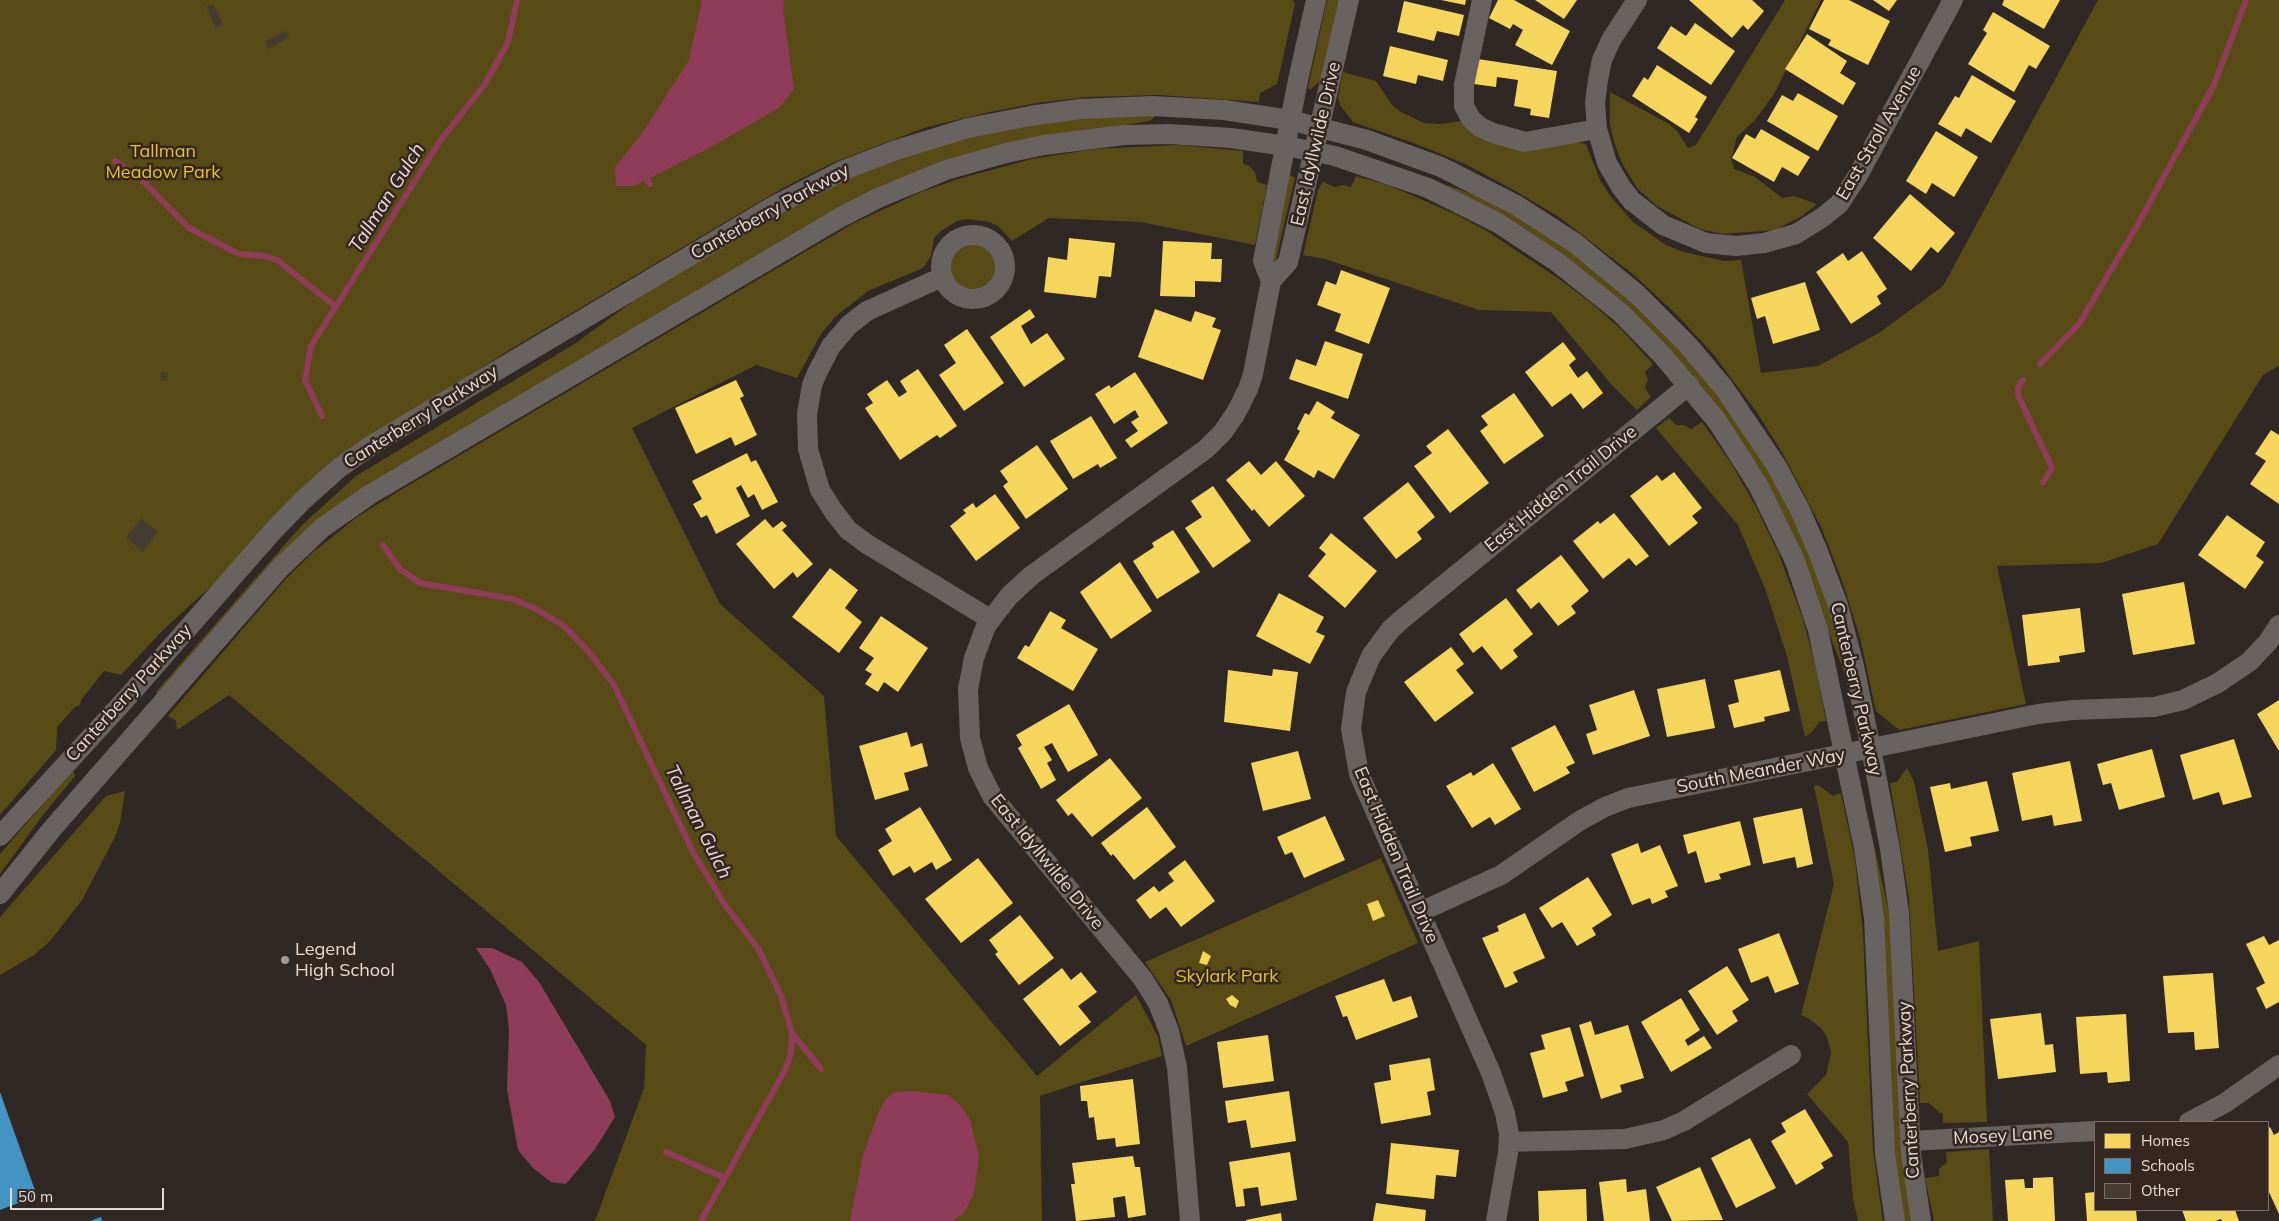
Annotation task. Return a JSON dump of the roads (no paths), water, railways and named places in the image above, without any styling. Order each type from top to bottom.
[{"type":"street","name":"East Idyllwilde Drive","points":[[1271,281],[1263,261],[1290,120],[1316,0]]},
{"type":"street","name":"East Idyllwilde Drive","points":[[1190,1221],[1174,1051],[1158,1003],[1143,979],[998,804],[978,768],[970,738],[968,688],[974,658],[990,619],[1009,596],[1032,575],[1206,449],[1224,432],[1236,414],[1248,389],[1271,281],[1288,262],[1348,0]]},
{"type":"street","points":[[1482,0],[1464,85],[1464,106],[1471,119],[1480,127],[1493,133],[1525,142],[1597,129]]},
{"type":"street","name":"East Stroll Avenue","points":[[1637,0],[1611,40],[1602,60],[1596,93],[1597,129],[1603,153],[1620,187],[1640,209],[1671,230],[1692,239],[1720,246],[1750,245],[1787,237],[1805,229],[1838,204],[1855,182],[1953,0]]},
{"type":"street","name":"Canterberry Parkway","points":[[0,836],[125,700],[279,524],[339,468],[375,443],[772,207],[837,174],[896,150],[968,128],[1030,116],[1080,109],[1153,106],[1224,110],[1290,120],[1407,153],[1461,176],[1516,205],[1575,243],[1607,268],[1658,313],[1692,350],[1724,388],[1776,465],[1800,510],[1838,605],[1854,666],[1871,749],[1890,849],[1899,913],[1910,1141],[1921,1221]]},
{"type":"street","name":"Canterberry Parkway","points":[[0,894],[52,829],[280,568],[322,528],[368,495],[833,222],[878,198],[925,178],[978,160],[1036,146],[1124,135],[1168,134],[1231,138],[1286,146],[1365,165],[1428,188],[1483,215],[1569,270],[1610,303],[1642,334],[1689,385],[1728,436],[1746,465],[1788,545],[1806,589],[1818,630],[1845,755],[1872,895],[1885,1154],[1895,1221]]},
{"type":"street","points":[[942,277],[877,305],[840,334],[822,362],[812,385],[807,414],[808,449],[820,490],[848,530],[990,619]]},
{"type":"street","name":"East Hidden Trail Drive","points":[[1496,1221],[1507,1162],[1509,1142],[1507,1119],[1497,1088],[1364,787],[1356,764],[1351,714],[1365,668],[1381,642],[1401,620],[1689,385]]},
{"type":"street","name":"South Meander Way","points":[[1420,912],[1501,875],[1581,820],[1605,807],[1628,798],[2038,714],[2073,710],[2154,707],[2183,700],[2218,683],[2249,662],[2268,642],[2279,625]]},
{"type":"street","points":[[1509,1142],[1613,1140],[1658,1132],[1684,1121],[1791,1055]]},
{"type":"street","points":[[2191,1121],[2225,1103],[2279,1065]]},
{"type":"street","name":"Mosey Lane","points":[[1910,1141],[2094,1131]]},
{"type":"waterway","name":"Tallman Gulch","points":[[322,416],[305,380],[311,346],[440,141],[485,84],[508,42],[517,0]]},
{"type":"waterway","points":[[2040,364],[2079,324],[2138,224],[2214,85],[2246,0]]},
{"type":"waterway","points":[[115,161],[140,178],[189,228],[239,254],[265,256],[277,260],[335,306]]},
{"type":"waterway","points":[[641,174],[650,184]]},
{"type":"waterway","points":[[2023,380],[2018,387],[2018,395],[2052,468],[2043,482]]},
{"type":"waterway","name":"Tallman Gulch","points":[[383,545],[400,569],[420,583],[513,599],[536,609],[564,626],[589,652],[614,685],[693,852],[725,905],[759,950],[781,996],[792,1033],[791,1053],[785,1070],[701,1221]]},
{"type":"waterway","points":[[792,1033],[821,1069]]},
{"type":"waterway","points":[[666,1152],[725,1178]]},
{"type":"place","name":"Legend High School","points":[[285,960]]},
{"type":"park label","name":"Tallman Meadow Park","points":[[163,162]]},
{"type":"park label","name":"Skylark Park","points":[[1227,977]]}]
